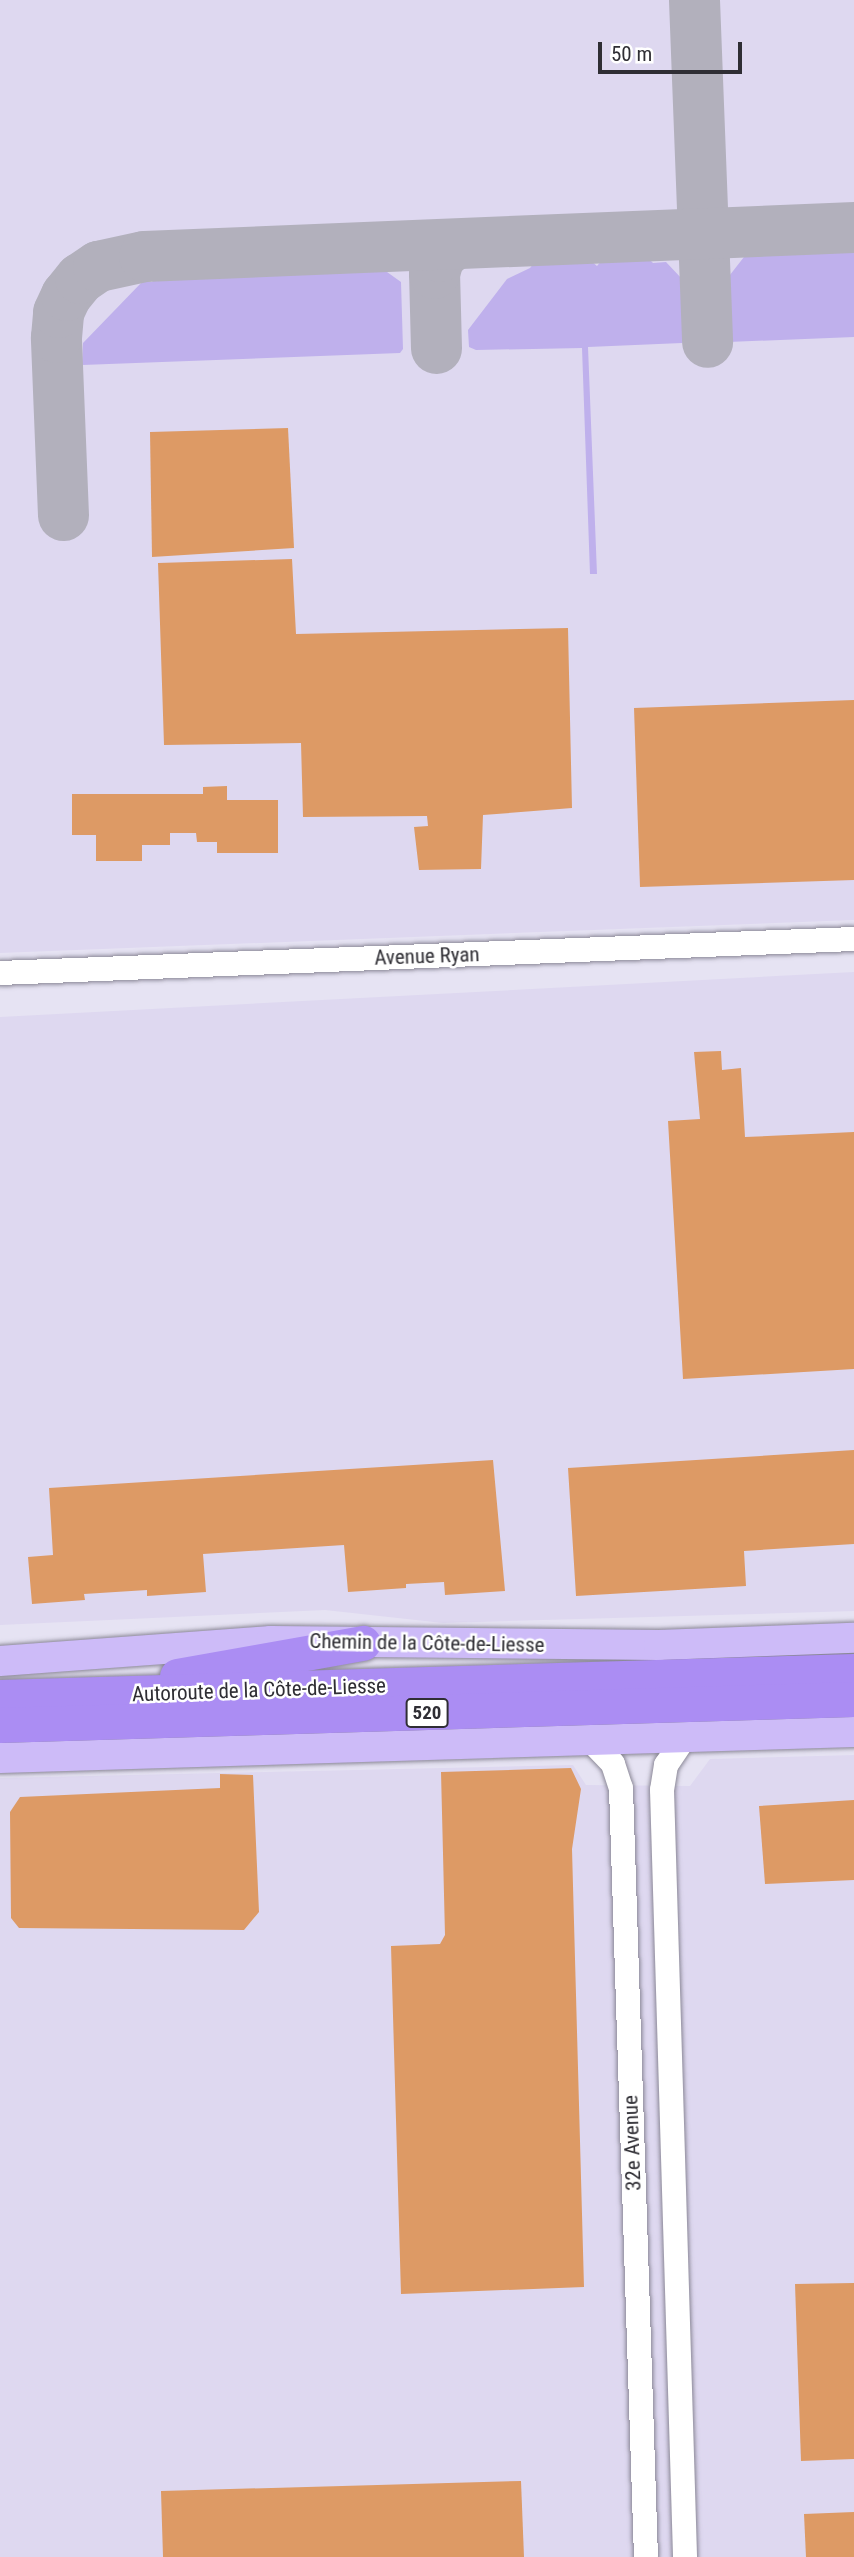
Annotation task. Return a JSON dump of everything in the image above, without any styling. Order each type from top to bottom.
[{"type":"highway","points":[[69,1695],[363,1643]]},
{"type":"highway","name":"Autoroute de la Côte-de-Liesse","points":[[0,1697],[854,1671]]},
{"type":"highway","name":"Autoroute de la Côte-de-Liesse","points":[[0,1725],[854,1699]]},
{"type":"main road","name":"Chemin de la Côte-de-Liesse","points":[[0,1661],[215,1643],[646,1645],[854,1637]]},
{"type":"main road","points":[[0,1758],[854,1732]]},
{"type":"street","name":"Avenue Ryan","points":[[0,973],[854,939]]},
{"type":"street","name":"32e Avenue","points":[[685,1737],[666,1765],[662,1790],[685,2557]]},
{"type":"street","name":"32e Avenue","points":[[590,1740],[612,1764],[621,1788],[646,2557]]},
{"type":"street","points":[[636,2292],[678,2290]]},
{"type":"shaded area","points":[[0,0],[854,0],[854,920],[0,953]]},
{"type":"shaded area","points":[[854,249],[854,337],[728,342],[726,280],[744,257],[754,257],[758,253],[804,251],[816,254],[818,250]]},
{"type":"shaded area","points":[[647,257],[653,263],[666,262],[683,280],[685,338],[682,343],[588,347],[597,574],[590,574],[582,348],[476,350],[469,347],[468,330],[507,279],[530,268],[535,262],[590,260],[597,266],[603,259]]},
{"type":"shaded area","points":[[380,267],[401,282],[403,349],[400,353],[82,365],[83,343],[142,282],[152,282],[156,277],[274,272],[280,276],[291,272],[324,273],[327,270]]},
{"type":"shaded area","points":[[854,972],[854,1611],[443,1623],[325,1610],[0,1625],[0,1017]]},
{"type":"shaded area","points":[[854,1755],[854,2557],[0,2557],[0,1778],[573,1765],[586,1785],[690,1786],[710,1759]]},
{"type":"building","points":[[288,428],[294,548],[152,557],[150,432]]},
{"type":"building","points":[[292,559],[296,634],[568,628],[572,808],[483,815],[481,869],[419,870],[414,827],[428,826],[427,816],[303,817],[301,743],[164,745],[158,563]]},
{"type":"building","points":[[854,700],[854,880],[640,887],[634,708]]},
{"type":"building","points":[[227,786],[227,800],[278,800],[278,853],[217,853],[217,842],[197,842],[196,833],[170,833],[170,845],[142,845],[142,861],[96,861],[96,835],[72,835],[72,794],[203,794],[203,787]]},
{"type":"building","points":[[721,1051],[722,1070],[741,1068],[745,1137],[854,1132],[854,1369],[683,1379],[668,1121],[700,1119],[694,1052]]},
{"type":"building","points":[[854,1450],[854,1544],[744,1551],[746,1586],[576,1596],[568,1468]]},
{"type":"building","points":[[493,1460],[505,1591],[445,1595],[444,1582],[348,1592],[344,1545],[203,1554],[206,1592],[147,1596],[147,1590],[84,1594],[85,1600],[32,1604],[28,1557],[53,1555],[49,1488]]},
{"type":"building","points":[[571,1768],[581,1789],[572,1849],[584,2287],[401,2294],[391,1946],[440,1944],[445,1935],[441,1772]]},
{"type":"building","points":[[220,1774],[253,1775],[259,1912],[244,1930],[19,1928],[11,1918],[10,1812],[20,1797],[220,1788]]},
{"type":"building","points":[[854,1800],[854,1880],[765,1884],[759,1806]]},
{"type":"building","points":[[854,2283],[854,2459],[801,2461],[795,2284]]},
{"type":"building","points":[[521,2481],[524,2557],[163,2557],[161,2491]]},
{"type":"building","points":[[854,2512],[854,2557],[806,2557],[804,2514]]},
{"type":"taxiway","points":[[694,0],[707,342]]},
{"type":"taxiway","points":[[63,515],[56,337],[58,312],[66,295],[80,278],[98,266],[144,256],[854,227]]},
{"type":"taxiway","points":[[436,348],[434,273],[439,256],[453,244]]}]
